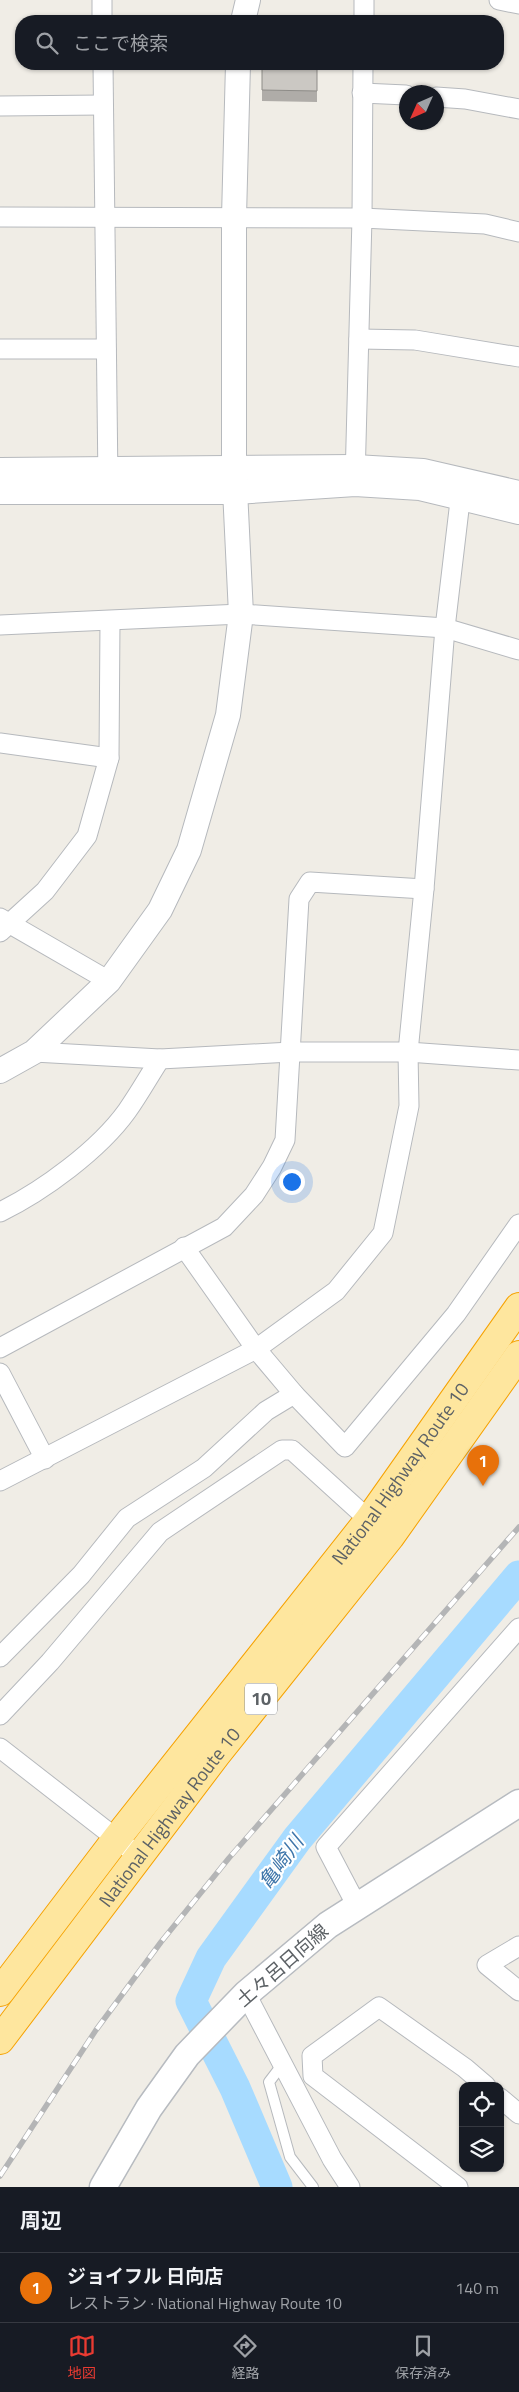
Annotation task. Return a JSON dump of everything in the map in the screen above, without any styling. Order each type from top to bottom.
[{"type":"highway","name":"National Highway Route 10","points":[[0,2040],[216,1755],[379,1529],[519,1308]]},
{"type":"highway","name":"National Highway Route 10","points":[[0,1992],[116,1838],[379,1529],[519,1355]]},
{"type":"main road","name":"土々呂日向線","points":[[104,2187],[149,2108],[193,2048],[246,1994],[328,1925],[519,1804]]},
{"type":"street","points":[[102,0],[102,15]]},
{"type":"street","points":[[244,15],[248,0]]},
{"type":"street","points":[[364,0],[364,15]]},
{"type":"street","points":[[499,0],[519,4]]},
{"type":"street","points":[[103,70],[108,493]]},
{"type":"street","points":[[0,1071],[34,1052],[109,982],[160,910],[189,850],[228,716],[241,614],[234,469],[234,217],[238,70]]},
{"type":"street","points":[[355,476],[362,218],[363,70]]},
{"type":"street","points":[[362,93],[399,95]]},
{"type":"street","points":[[444,98],[465,99],[519,109]]},
{"type":"street","points":[[0,106],[103,105]]},
{"type":"street","points":[[0,217],[362,218],[485,224],[519,232]]},
{"type":"street","points":[[359,339],[415,340],[519,357]]},
{"type":"street","points":[[0,348],[106,348]]},
{"type":"street","points":[[0,470],[234,469],[355,476],[420,488],[519,493]]},
{"type":"street","points":[[0,492],[235,492],[355,476]]},
{"type":"street","points":[[461,489],[519,512]]},
{"type":"street","points":[[0,1481],[256,1349],[336,1291],[383,1233],[409,1106],[408,1052],[424,889],[445,628],[461,489]]},
{"type":"street","points":[[0,624],[110,621],[241,614],[445,628],[519,650]]},
{"type":"street","points":[[109,982],[3,925],[45,892],[87,836],[109,758],[110,621]]},
{"type":"street","points":[[0,743],[109,758]]},
{"type":"street","points":[[0,1348],[224,1227],[254,1195],[272,1167],[285,1140],[299,899],[310,882],[424,889]]},
{"type":"street","points":[[34,1052],[160,1059],[291,1052],[408,1052],[519,1060]]},
{"type":"street","points":[[0,1212],[20,1203],[52,1182],[103,1137],[126,1112],[160,1059]]},
{"type":"street","points":[[184,1247],[256,1349],[294,1394],[345,1447],[456,1314],[519,1224]]},
{"type":"street","points":[[0,1373],[45,1459]]},
{"type":"street","points":[[0,1657],[81,1575],[127,1518],[204,1468],[266,1411],[294,1394]]},
{"type":"street","points":[[0,1715],[50,1662],[160,1532],[282,1450],[292,1450],[379,1529]]},
{"type":"street","points":[[357,1906],[326,1847],[519,1628]]},
{"type":"street","points":[[0,1748],[140,1857]]},
{"type":"street","points":[[519,1946],[487,1965],[519,1992]]},
{"type":"street","points":[[246,1994],[332,2159],[350,2187]]},
{"type":"street","points":[[458,2187],[313,2076],[312,2056],[379,2007],[465,2068],[481,2082]]},
{"type":"street","points":[[504,2101],[519,2114]]},
{"type":"lane","points":[[282,2065],[269,2082],[290,2157],[313,2187]]},
{"type":"building","points":[[262,70],[317,70],[317,91],[262,90]]},
{"type":"waterway","name":"亀崎川","points":[[277,2187],[235,2088],[191,2001],[211,1958],[297,1839],[519,1576]]},
{"type":"railway","points":[[0,2176],[96,2030],[161,1942],[229,1858],[519,1527]]},
{"type":"place","name":"ジョイフル 日向店","points":[[483,1486]]}]
